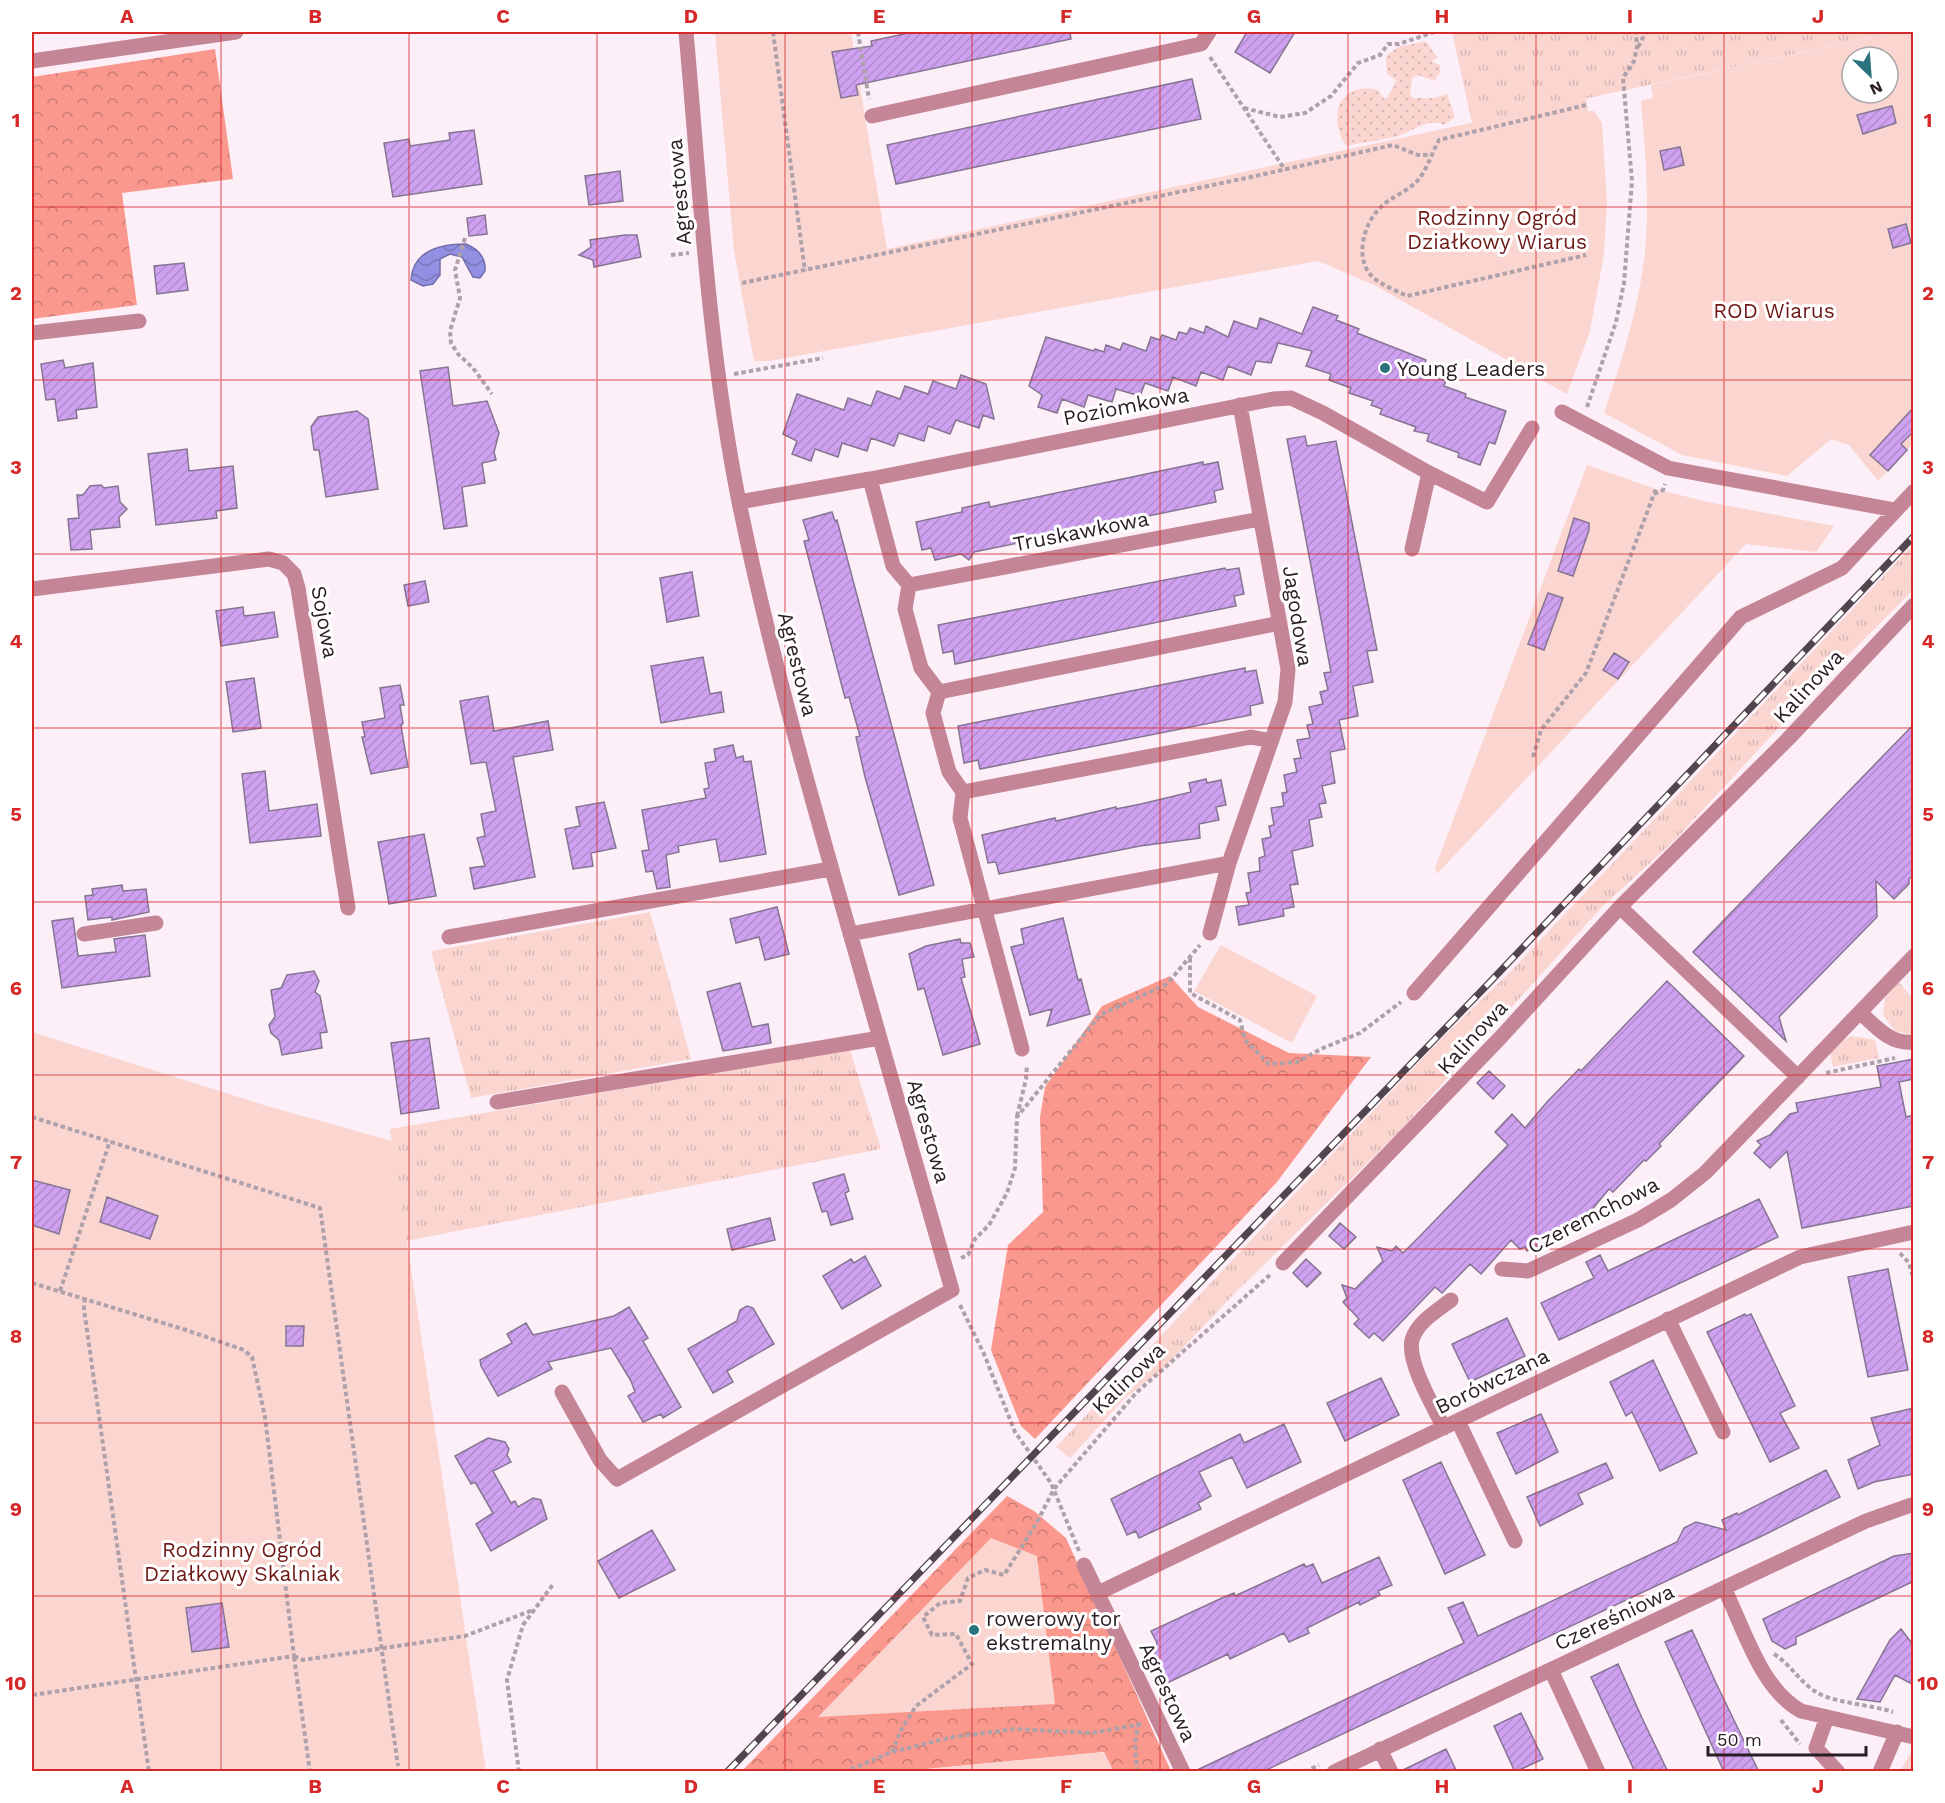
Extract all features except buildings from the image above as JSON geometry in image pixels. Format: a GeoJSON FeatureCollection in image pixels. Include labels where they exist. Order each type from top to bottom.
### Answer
{"type":"FeatureCollection","features":[{"type":"Feature","properties":{"kind":"street"},"geometry":{"type":"LineString","coordinates":[[32,61],[236,32]]}},
{"type":"Feature","properties":{"kind":"street","name":"Agrestowa"},"geometry":{"type":"LineString","coordinates":[[686,32],[709,306],[739,502],[770,640],[830,868],[952,1290]]}},
{"type":"Feature","properties":{"kind":"street"},"geometry":{"type":"LineString","coordinates":[[872,116],[1205,38]]}},
{"type":"Feature","properties":{"kind":"street"},"geometry":{"type":"LineString","coordinates":[[32,333],[139,321]]}},
{"type":"Feature","properties":{"kind":"street","name":"Poziomkowa"},"geometry":{"type":"LineString","coordinates":[[739,502],[870,479],[1240,405],[1291,398],[1487,502],[1532,428]]}},
{"type":"Feature","properties":{"kind":"street","name":"Jagodowa"},"geometry":{"type":"LineString","coordinates":[[1209,933],[1229,863],[1285,702],[1288,669],[1240,405]]}},
{"type":"Feature","properties":{"kind":"street"},"geometry":{"type":"LineString","coordinates":[[1562,412],[1668,468],[1895,510]]}},
{"type":"Feature","properties":{"kind":"street"},"geometry":{"type":"LineString","coordinates":[[1412,549],[1429,473]]}},
{"type":"Feature","properties":{"kind":"street"},"geometry":{"type":"LineString","coordinates":[[870,479],[893,566],[909,585],[905,609],[921,668],[939,692]]}},
{"type":"Feature","properties":{"kind":"street"},"geometry":{"type":"LineString","coordinates":[[1413,993],[1741,617],[1842,568],[1914,491]]}},
{"type":"Feature","properties":{"kind":"street","name":"Truskawkowa"},"geometry":{"type":"LineString","coordinates":[[909,585],[1260,519]]}},
{"type":"Feature","properties":{"kind":"street","name":"Sojowa"},"geometry":{"type":"LineString","coordinates":[[32,589],[269,559],[283,563],[294,574],[307,639],[348,908]]}},
{"type":"Feature","properties":{"kind":"street","name":"Kalinowa"},"geometry":{"type":"LineString","coordinates":[[1283,1263],[1500,1038],[1620,907],[1788,739],[1914,605]]}},
{"type":"Feature","properties":{"kind":"street"},"geometry":{"type":"LineString","coordinates":[[939,692],[1280,623]]}},
{"type":"Feature","properties":{"kind":"street"},"geometry":{"type":"LineString","coordinates":[[939,692],[933,713],[949,772],[963,792],[960,818],[1022,1049]]}},
{"type":"Feature","properties":{"kind":"street"},"geometry":{"type":"LineString","coordinates":[[963,792],[1251,737],[1271,741]]}},
{"type":"Feature","properties":{"kind":"street"},"geometry":{"type":"LineString","coordinates":[[850,934],[1229,863]]}},
{"type":"Feature","properties":{"kind":"street"},"geometry":{"type":"LineString","coordinates":[[449,937],[830,868]]}},
{"type":"Feature","properties":{"kind":"street"},"geometry":{"type":"LineString","coordinates":[[1620,907],[1798,1077]]}},
{"type":"Feature","properties":{"kind":"street"},"geometry":{"type":"LineString","coordinates":[[84,934],[156,923]]}},
{"type":"Feature","properties":{"kind":"street","name":"Czeremchowa"},"geometry":{"type":"LineString","coordinates":[[1502,1269],[1528,1271],[1638,1220],[1671,1200],[1705,1173],[1914,956]]}},
{"type":"Feature","properties":{"kind":"street"},"geometry":{"type":"LineString","coordinates":[[1860,1012],[1882,1033],[1902,1044],[1914,1042]]}},
{"type":"Feature","properties":{"kind":"street"},"geometry":{"type":"LineString","coordinates":[[497,1102],[880,1038]]}},
{"type":"Feature","properties":{"kind":"street","name":"Borówczana"},"geometry":{"type":"LineString","coordinates":[[1098,1593],[1668,1318],[1800,1257],[1913,1235]]}},
{"type":"Feature","properties":{"kind":"street"},"geometry":{"type":"LineString","coordinates":[[562,1392],[600,1460],[617,1479],[952,1290]]}},
{"type":"Feature","properties":{"kind":"street"},"geometry":{"type":"LineString","coordinates":[[1451,1300],[1424,1321],[1412,1341],[1414,1364],[1451,1424],[1515,1541]]}},
{"type":"Feature","properties":{"kind":"street"},"geometry":{"type":"LineString","coordinates":[[1668,1318],[1723,1432]]}},
{"type":"Feature","properties":{"kind":"street","name":"Czereśniowa"},"geometry":{"type":"LineString","coordinates":[[1334,1772],[1866,1521],[1914,1504]]}},
{"type":"Feature","properties":{"kind":"street","name":"Agrestowa"},"geometry":{"type":"LineString","coordinates":[[1084,1565],[1183,1772]]}},
{"type":"Feature","properties":{"kind":"street"},"geometry":{"type":"LineString","coordinates":[[1724,1588],[1777,1691],[1789,1704],[1801,1711],[1914,1737]]}},
{"type":"Feature","properties":{"kind":"street"},"geometry":{"type":"LineString","coordinates":[[1551,1670],[1598,1772]]}},
{"type":"Feature","properties":{"kind":"street"},"geometry":{"type":"LineString","coordinates":[[1827,1717],[1816,1748],[1838,1772]]}},
{"type":"Feature","properties":{"kind":"street"},"geometry":{"type":"LineString","coordinates":[[1880,1772],[1897,1732]]}},
{"type":"Feature","properties":{"kind":"street"},"geometry":{"type":"LineString","coordinates":[[1380,1749],[1391,1772]]}},
{"type":"Feature","properties":{"kind":"path"},"geometry":{"type":"LineString","coordinates":[[773,32],[805,271]]}},
{"type":"Feature","properties":{"kind":"path"},"geometry":{"type":"LineString","coordinates":[[858,32],[872,116]]}},
{"type":"Feature","properties":{"kind":"path"},"geometry":{"type":"LineString","coordinates":[[1244,108],[1280,117],[1305,112],[1331,96],[1358,63],[1380,55],[1388,44],[1399,44],[1434,32]]}},
{"type":"Feature","properties":{"kind":"path"},"geometry":{"type":"LineString","coordinates":[[1581,422],[1603,365],[1624,283],[1632,181],[1623,78],[1634,61],[1637,47],[1636,32]]}},
{"type":"Feature","properties":{"kind":"path"},"geometry":{"type":"LineString","coordinates":[[1637,47],[1646,32]]}},
{"type":"Feature","properties":{"kind":"path"},"geometry":{"type":"LineString","coordinates":[[1205,38],[1244,108],[1285,170]]}},
{"type":"Feature","properties":{"kind":"path"},"geometry":{"type":"LineString","coordinates":[[1586,105],[1439,140],[1421,176],[1414,184],[1380,207],[1366,227],[1362,243],[1368,271],[1375,279],[1407,296],[1586,255]]}},
{"type":"Feature","properties":{"kind":"path"},"geometry":{"type":"LineString","coordinates":[[742,283],[1285,170],[1393,145],[1418,155],[1431,155]]}},
{"type":"Feature","properties":{"kind":"path"},"geometry":{"type":"LineString","coordinates":[[465,238],[455,279],[460,298],[450,331],[451,343],[492,394]]}},
{"type":"Feature","properties":{"kind":"path"},"geometry":{"type":"LineString","coordinates":[[719,377],[823,358]]}},
{"type":"Feature","properties":{"kind":"path"},"geometry":{"type":"LineString","coordinates":[[736,366],[739,385]]}},
{"type":"Feature","properties":{"kind":"path"},"geometry":{"type":"LineString","coordinates":[[1533,757],[1541,730],[1586,673],[1656,489]]}},
{"type":"Feature","properties":{"kind":"path"},"geometry":{"type":"LineString","coordinates":[[1653,495],[1663,490]]}},
{"type":"Feature","properties":{"kind":"path"},"geometry":{"type":"LineString","coordinates":[[1017,1117],[1100,1015],[1167,984],[1209,933]]}},
{"type":"Feature","properties":{"kind":"path"},"geometry":{"type":"LineString","coordinates":[[1190,957],[1190,993],[1240,1020],[1245,1040],[1269,1064],[1297,1062],[1360,1033],[1413,993]]}},
{"type":"Feature","properties":{"kind":"path"},"geometry":{"type":"LineString","coordinates":[[945,1265],[968,1255],[975,1239],[989,1225],[1007,1193],[1015,1168],[1017,1117],[1026,1078],[1027,1060],[1022,1049]]}},
{"type":"Feature","properties":{"kind":"path"},"geometry":{"type":"LineString","coordinates":[[1823,1073],[1905,1056]]}},
{"type":"Feature","properties":{"kind":"path"},"geometry":{"type":"LineString","coordinates":[[32,1117],[320,1208],[398,1766]]}},
{"type":"Feature","properties":{"kind":"path"},"geometry":{"type":"LineString","coordinates":[[60,1291],[110,1141]]}},
{"type":"Feature","properties":{"kind":"path"},"geometry":{"type":"LineString","coordinates":[[1893,1251],[1899,1253],[1909,1263],[1914,1281]]}},
{"type":"Feature","properties":{"kind":"path","name":"Kalinowa"},"geometry":{"type":"LineString","coordinates":[[892,1752],[901,1730],[916,1706],[972,1664],[956,1634],[932,1635],[923,1617],[940,1603],[960,1600],[968,1578],[985,1570],[1004,1575],[1036,1524],[1054,1489],[1136,1393],[1283,1263]]}},
{"type":"Feature","properties":{"kind":"path"},"geometry":{"type":"LineString","coordinates":[[32,1284],[86,1298],[231,1345],[252,1357],[265,1417],[310,1772]]}},
{"type":"Feature","properties":{"kind":"path"},"geometry":{"type":"LineString","coordinates":[[952,1290],[984,1354],[1015,1432],[1054,1489],[1084,1565]]}},
{"type":"Feature","properties":{"kind":"path"},"geometry":{"type":"LineString","coordinates":[[86,1298],[84,1309],[149,1772]]}},
{"type":"Feature","properties":{"kind":"path"},"geometry":{"type":"LineString","coordinates":[[519,1772],[507,1680],[523,1625],[554,1583]]}},
{"type":"Feature","properties":{"kind":"path"},"geometry":{"type":"LineString","coordinates":[[32,1695],[294,1656],[303,1660],[465,1636],[533,1610]]}},
{"type":"Feature","properties":{"kind":"path"},"geometry":{"type":"LineString","coordinates":[[1769,1651],[1782,1659],[1798,1679],[1823,1696],[1895,1712]]}},
{"type":"Feature","properties":{"kind":"path"},"geometry":{"type":"LineString","coordinates":[[844,1772],[892,1752],[953,1737],[1016,1729],[1092,1733],[1160,1720]]}},
{"type":"Feature","properties":{"kind":"path"},"geometry":{"type":"LineString","coordinates":[[1137,1772],[1135,1744],[1138,1724]]}},
{"type":"Feature","properties":{"kind":"path"},"geometry":{"type":"LineString","coordinates":[[1082,1772],[1098,1772]]}},
{"type":"Feature","properties":{"kind":"green space","name":"Rodzinny Ogród Działkowy Wiarus"},"geometry":{"type":"Polygon","coordinates":[[[715,32],[851,32],[887,249],[1586,98],[1588,111],[1594,111],[1602,123],[1607,202],[1604,254],[1590,331],[1567,394],[1374,285],[1318,261],[770,361],[754,361],[734,251],[715,32]]]}},
{"type":"Feature","properties":{"kind":"green space"},"geometry":{"type":"Polygon","coordinates":[[[1452,32],[1897,32],[1472,123],[1452,32]]]}},
{"type":"Feature","properties":{"kind":"green space","name":"ROD Wiarus"},"geometry":{"type":"Polygon","coordinates":[[[1897,32],[1913,32],[1913,444],[1878,481],[1849,445],[1831,439],[1787,476],[1682,455],[1604,413],[1631,327],[1644,261],[1647,187],[1641,101],[1653,98],[1651,85],[1897,32]]]}},
{"type":"Feature","properties":{"kind":"green space"},"geometry":{"type":"Polygon","coordinates":[[[1426,41],[1437,57],[1432,62],[1440,65],[1440,72],[1435,81],[1418,75],[1412,78],[1410,94],[1412,98],[1434,98],[1447,94],[1455,117],[1444,125],[1432,123],[1422,125],[1395,137],[1346,146],[1340,135],[1338,123],[1337,113],[1340,103],[1354,91],[1365,89],[1378,90],[1384,99],[1388,97],[1396,80],[1387,74],[1386,56],[1398,47],[1426,41]]]}},
{"type":"Feature","properties":{"kind":"green space"},"geometry":{"type":"Polygon","coordinates":[[[215,49],[233,179],[122,193],[137,305],[32,319],[32,77],[215,49]]]}},
{"type":"Feature","properties":{"kind":"green space"},"geometry":{"type":"Polygon","coordinates":[[[1587,465],[1656,489],[1708,502],[1834,526],[1816,552],[1746,544],[1437,874],[1435,868],[1587,465]]]}},
{"type":"Feature","properties":{"kind":"green space"},"geometry":{"type":"Polygon","coordinates":[[[1913,545],[1913,590],[1808,696],[1676,839],[1601,908],[1397,1134],[1232,1296],[1165,1367],[1125,1398],[1070,1458],[1056,1447],[1436,1044],[1513,969],[1913,545]]]}},
{"type":"Feature","properties":{"kind":"green space"},"geometry":{"type":"Polygon","coordinates":[[[650,912],[691,1059],[471,1098],[431,951],[650,912]]]}},
{"type":"Feature","properties":{"kind":"green space"},"geometry":{"type":"Polygon","coordinates":[[[1221,945],[1317,996],[1292,1043],[1194,991],[1221,945]]]}},
{"type":"Feature","properties":{"kind":"green space"},"geometry":{"type":"Polygon","coordinates":[[[1170,976],[1198,1007],[1289,1053],[1371,1057],[1277,1182],[1035,1439],[1021,1426],[991,1350],[1008,1245],[1043,1212],[1040,1117],[1045,1087],[1102,1006],[1170,976]]]}},
{"type":"Feature","properties":{"kind":"green space"},"geometry":{"type":"Polygon","coordinates":[[[1899,982],[1913,999],[1913,1035],[1895,1031],[1883,1015],[1885,998],[1899,982]]]}},
{"type":"Feature","properties":{"kind":"green space","name":"Rodzinny Ogród Działkowy Skalniak"},"geometry":{"type":"Polygon","coordinates":[[[32,1032],[267,1106],[392,1141],[486,1771],[32,1771],[32,1032]]]}},
{"type":"Feature","properties":{"kind":"green space"},"geometry":{"type":"Polygon","coordinates":[[[1851,1036],[1875,1040],[1879,1058],[1833,1067],[1830,1053],[1839,1042],[1851,1036]]]}},
{"type":"Feature","properties":{"kind":"green space"},"geometry":{"type":"Polygon","coordinates":[[[850,1050],[881,1149],[406,1241],[390,1129],[850,1050]]]}},
{"type":"Feature","properties":{"kind":"green space"},"geometry":{"type":"Polygon","coordinates":[[[1007,1496],[1034,1511],[1066,1538],[1171,1771],[1113,1771],[1104,1752],[906,1771],[741,1772],[1007,1496]]]}},
{"type":"Feature","properties":{"kind":"green space","name":"rowerowy tor ekstremalny"},"geometry":{"type":"Polygon","coordinates":[[[991,1538],[1037,1556],[1055,1704],[818,1717],[991,1538]]]}},
{"type":"Feature","properties":{"kind":"green space"},"geometry":{"type":"Polygon","coordinates":[[[1913,1749],[1913,1771],[1900,1771],[1913,1749]]]}},
{"type":"Feature","properties":{"kind":"green space"},"geometry":{"type":"Polygon","coordinates":[[[1104,1752],[1113,1771],[906,1771],[1104,1752]]]}},
{"type":"Feature","properties":{"kind":"water"},"geometry":{"type":"Polygon","coordinates":[[[466,244],[478,251],[483,258],[485,271],[480,278],[473,277],[462,257],[450,254],[440,259],[440,275],[433,284],[423,286],[411,280],[413,270],[423,255],[438,247],[466,244]]]}},
{"type":"Feature","properties":{"kind":"railway"},"geometry":{"type":"LineString","coordinates":[[727,1772],[1489,983],[1914,536]]}},
{"type":"Feature","properties":{"kind":"place","name":"Young Leaders"},"geometry":{"type":"Point","coordinates":[1385,368]}},
{"type":"Feature","properties":{"kind":"place","name":"rowerowy tor ekstremalny"},"geometry":{"type":"Point","coordinates":[974,1630]}}]}
